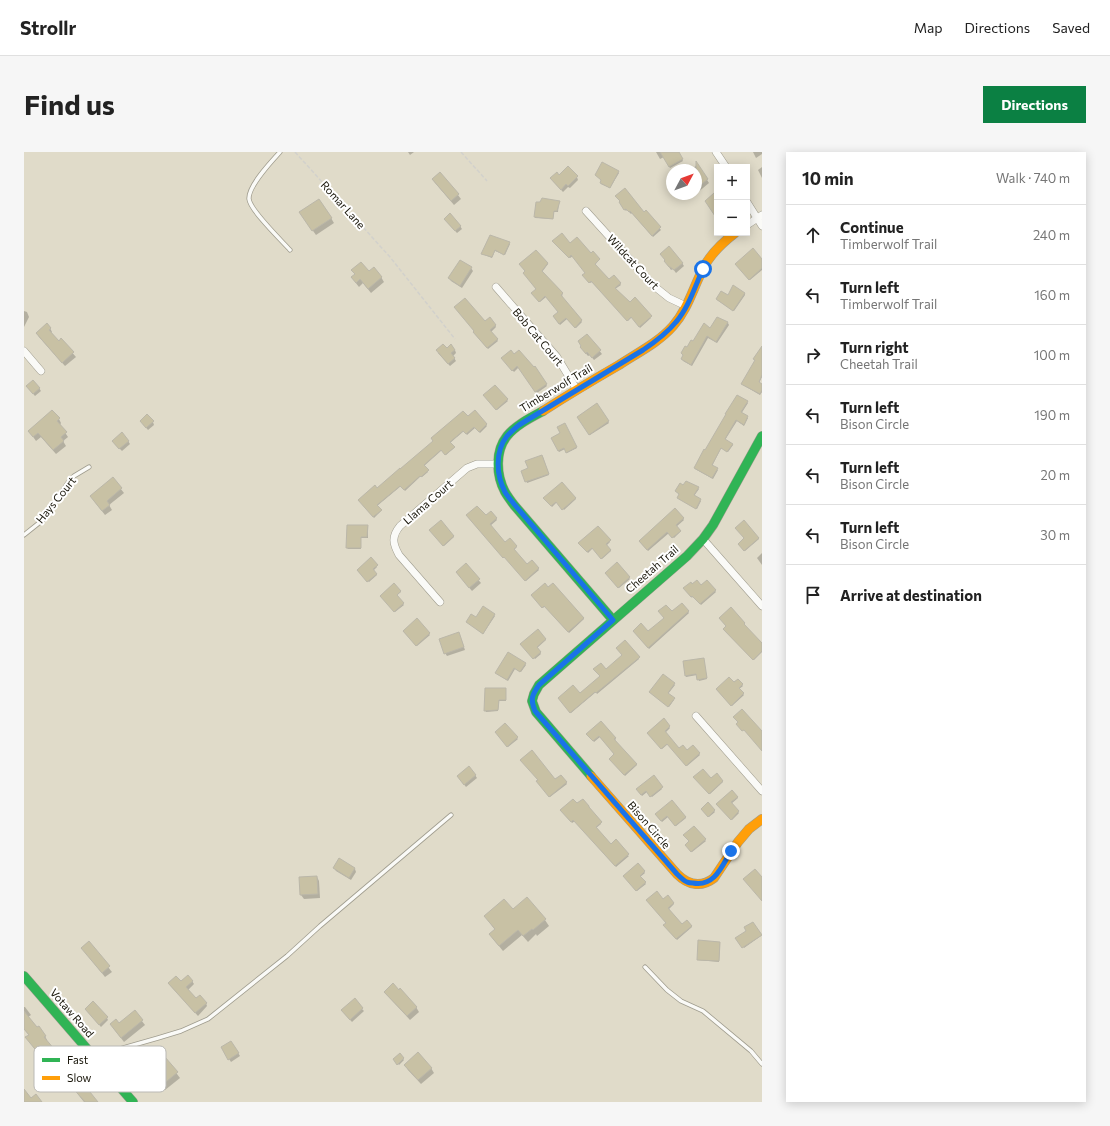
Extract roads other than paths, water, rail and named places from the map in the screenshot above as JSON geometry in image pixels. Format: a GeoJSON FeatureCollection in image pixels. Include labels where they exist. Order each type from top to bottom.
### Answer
{"type":"FeatureCollection","features":[{"type":"Feature","properties":{"kind":"street"},"geometry":{"type":"LineString","coordinates":[[716,152],[724,164]]}},
{"type":"Feature","properties":{"kind":"street"},"geometry":{"type":"LineString","coordinates":[[750,205],[760,217],[762,226]]}},
{"type":"Feature","properties":{"kind":"street","name":"Wildcat Court"},"geometry":{"type":"LineString","coordinates":[[586,211],[654,286],[669,298],[686,306]]}},
{"type":"Feature","properties":{"kind":"street"},"geometry":{"type":"LineString","coordinates":[[750,223],[760,217]]}},
{"type":"Feature","properties":{"kind":"street","name":"Timberwolf Trail"},"geometry":{"type":"LineString","coordinates":[[613,620],[505,492],[499,478],[498,464],[500,449],[507,436],[519,425],[643,350],[660,338],[677,322],[706,263],[714,252],[732,236]]}},
{"type":"Feature","properties":{"kind":"street","name":"Bob Cat Court"},"geometry":{"type":"LineString","coordinates":[[496,287],[557,357],[577,390]]}},
{"type":"Feature","properties":{"kind":"street"},"geometry":{"type":"LineString","coordinates":[[24,351],[42,371]]}},
{"type":"Feature","properties":{"kind":"street","name":"Cheetah Trail"},"geometry":{"type":"LineString","coordinates":[[532,699],[539,685],[687,556],[703,539],[713,525],[762,436]]}},
{"type":"Feature","properties":{"kind":"street","name":"Llama Court"},"geometry":{"type":"LineString","coordinates":[[440,602],[399,555],[395,547],[395,532],[467,468],[477,464],[498,464]]}},
{"type":"Feature","properties":{"kind":"street"},"geometry":{"type":"LineString","coordinates":[[703,539],[762,606]]}},
{"type":"Feature","properties":{"kind":"street","name":"Bison Circle"},"geometry":{"type":"LineString","coordinates":[[532,699],[532,704],[539,717],[677,874],[687,882],[698,884],[708,883],[719,872],[731,851],[745,834],[762,819]]}},
{"type":"Feature","properties":{"kind":"street"},"geometry":{"type":"LineString","coordinates":[[696,716],[762,791]]}},
{"type":"Feature","properties":{"kind":"street","name":"Votaw Road"},"geometry":{"type":"LineString","coordinates":[[24,976],[84,1046]]}},
{"type":"Feature","properties":{"kind":"street","name":"Votaw Road"},"geometry":{"type":"LineString","coordinates":[[124,1092],[133,1102]]}},
{"type":"Feature","properties":{"kind":"lane"},"geometry":{"type":"LineString","coordinates":[[280,152],[253,185],[249,199],[254,210],[290,250]]}},
{"type":"Feature","properties":{"kind":"lane","name":"Hays Court"},"geometry":{"type":"LineString","coordinates":[[24,535],[44,519],[74,476],[89,467]]}},
{"type":"Feature","properties":{"kind":"lane"},"geometry":{"type":"LineString","coordinates":[[130,1046],[180,1031],[208,1019],[287,956],[451,815]]}},
{"type":"Feature","properties":{"kind":"lane"},"geometry":{"type":"LineString","coordinates":[[646,967],[667,990],[681,1000],[703,1011],[751,1051],[762,1064]]}}]}
